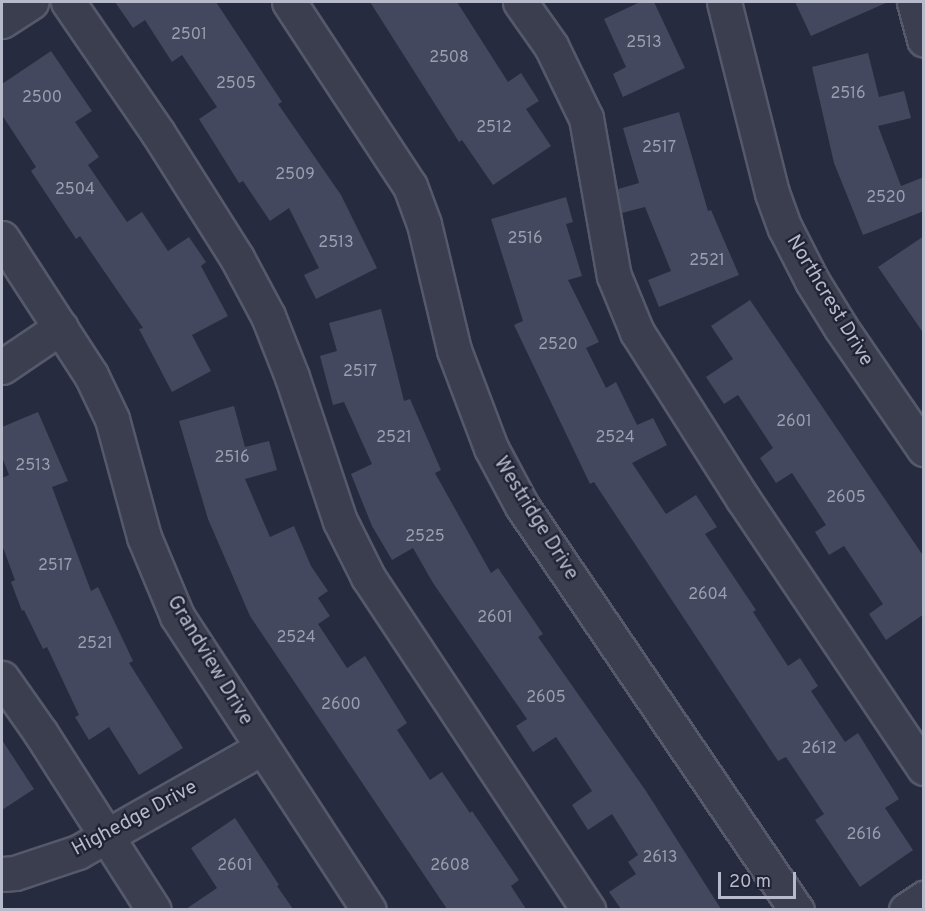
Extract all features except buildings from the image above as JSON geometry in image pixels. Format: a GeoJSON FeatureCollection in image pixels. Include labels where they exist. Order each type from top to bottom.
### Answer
{"type":"FeatureCollection","features":[{"type":"Feature","properties":{"kind":"street"},"geometry":{"type":"LineString","coordinates":[[2,21],[31,2]]}},
{"type":"Feature","properties":{"kind":"street"},"geometry":{"type":"LineString","coordinates":[[68,2],[158,133],[237,258],[268,316],[292,377],[336,510],[368,578],[588,909]]}},
{"type":"Feature","properties":{"kind":"street","name":"Westridge Drive"},"geometry":{"type":"LineString","coordinates":[[289,2],[410,186],[424,224],[454,350],[491,448],[522,506],[797,909]]}},
{"type":"Feature","properties":{"kind":"street"},"geometry":{"type":"LineString","coordinates":[[520,2],[551,46],[586,118],[614,276],[637,332],[742,499],[924,768]]}},
{"type":"Feature","properties":{"kind":"street","name":"Northcrest Drive"},"geometry":{"type":"LineString","coordinates":[[724,2],[772,193],[785,228],[812,281],[841,328],[924,449]]}},
{"type":"Feature","properties":{"kind":"street"},"geometry":{"type":"LineString","coordinates":[[914,2],[924,40]]}},
{"type":"Feature","properties":{"kind":"street","name":"Grandview Drive"},"geometry":{"type":"LineString","coordinates":[[2,238],[91,375],[112,419],[144,537],[177,616],[369,909]]}},
{"type":"Feature","properties":{"kind":"street"},"geometry":{"type":"LineString","coordinates":[[2,366],[61,327]]}},
{"type":"Feature","properties":{"kind":"street"},"geometry":{"type":"LineString","coordinates":[[2,678],[40,732],[105,837],[154,909]]}},
{"type":"Feature","properties":{"kind":"street","name":"Highedge Drive"},"geometry":{"type":"LineString","coordinates":[[2,874],[15,873],[78,852],[262,748]]}},
{"type":"Feature","properties":{"kind":"street"},"geometry":{"type":"LineString","coordinates":[[906,909],[924,898]]}}]}
